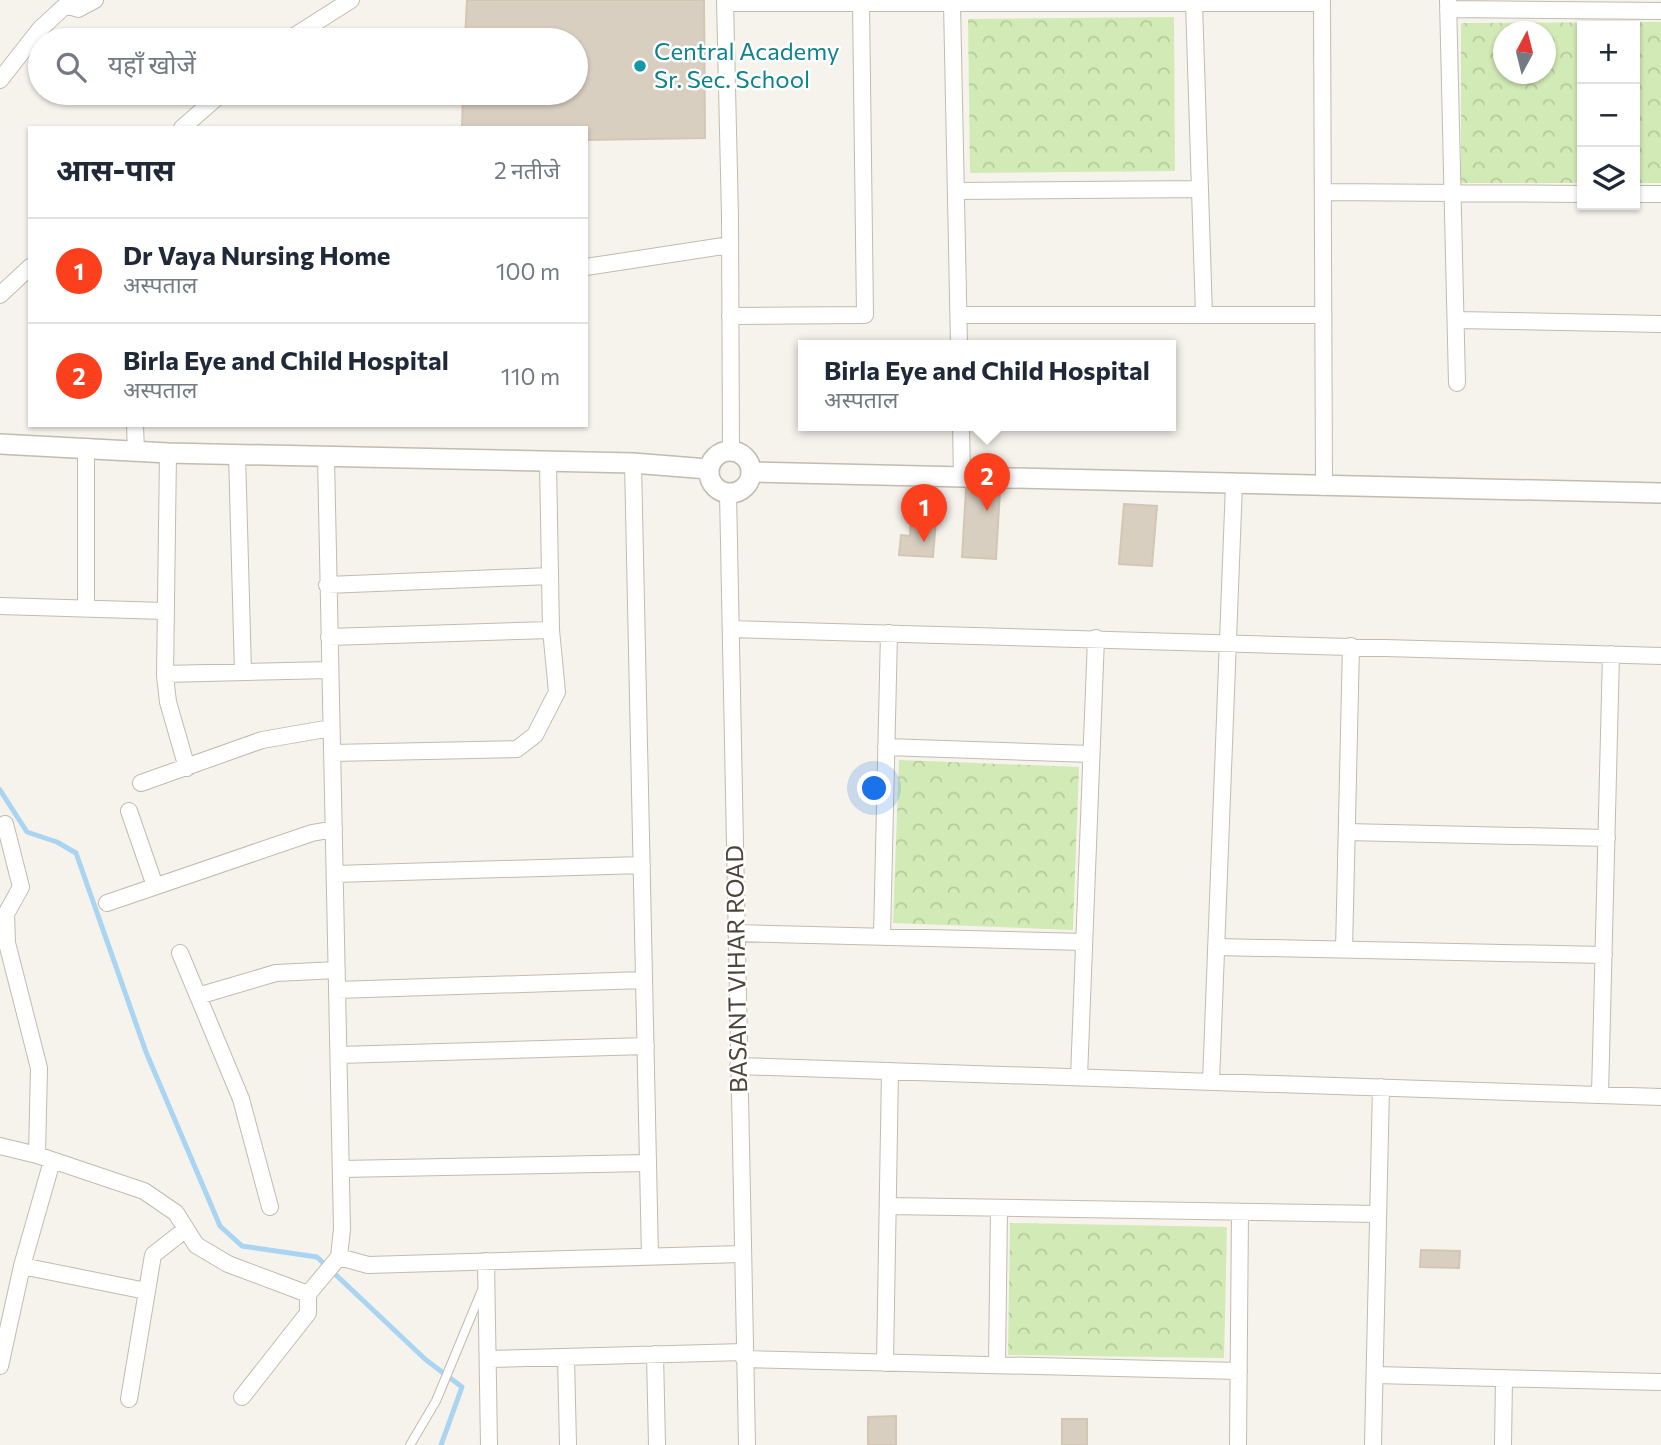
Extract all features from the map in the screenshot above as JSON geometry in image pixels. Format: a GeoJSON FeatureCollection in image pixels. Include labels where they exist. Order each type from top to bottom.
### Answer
{"type":"FeatureCollection","features":[{"type":"Feature","properties":{"kind":"street"},"geometry":{"type":"LineString","coordinates":[[41,28],[66,5],[78,9],[95,0]]}},
{"type":"Feature","properties":{"kind":"street"},"geometry":{"type":"LineString","coordinates":[[317,0],[324,16]]}},
{"type":"Feature","properties":{"kind":"street"},"geometry":{"type":"LineString","coordinates":[[306,28],[351,0]]}},
{"type":"Feature","properties":{"kind":"street"},"geometry":{"type":"LineString","coordinates":[[731,450],[725,1],[1322,2],[1324,487]]}},
{"type":"Feature","properties":{"kind":"street"},"geometry":{"type":"LineString","coordinates":[[730,316],[865,315],[861,3]]}},
{"type":"Feature","properties":{"kind":"street"},"geometry":{"type":"LineString","coordinates":[[952,3],[960,340]]}},
{"type":"Feature","properties":{"kind":"street"},"geometry":{"type":"LineString","coordinates":[[1194,3],[1204,315]]}},
{"type":"Feature","properties":{"kind":"street"},"geometry":{"type":"LineString","coordinates":[[1457,383],[1448,4],[1661,11]]}},
{"type":"Feature","properties":{"kind":"street"},"geometry":{"type":"LineString","coordinates":[[0,80],[28,44]]}},
{"type":"Feature","properties":{"kind":"street"},"geometry":{"type":"LineString","coordinates":[[184,126],[208,105]]}},
{"type":"Feature","properties":{"kind":"street"},"geometry":{"type":"LineString","coordinates":[[956,191],[1200,189]]}},
{"type":"Feature","properties":{"kind":"street"},"geometry":{"type":"LineString","coordinates":[[1323,192],[1577,194]]}},
{"type":"Feature","properties":{"kind":"street"},"geometry":{"type":"LineString","coordinates":[[1640,194],[1661,194]]}},
{"type":"Feature","properties":{"kind":"street"},"geometry":{"type":"LineString","coordinates":[[588,267],[730,245]]}},
{"type":"Feature","properties":{"kind":"street"},"geometry":{"type":"LineString","coordinates":[[0,295],[28,269]]}},
{"type":"Feature","properties":{"kind":"street"},"geometry":{"type":"LineString","coordinates":[[959,315],[1324,314]]}},
{"type":"Feature","properties":{"kind":"street"},"geometry":{"type":"LineString","coordinates":[[1456,320],[1661,324]]}},
{"type":"Feature","properties":{"kind":"street"},"geometry":{"type":"LineString","coordinates":[[135,427],[136,452]]}},
{"type":"Feature","properties":{"kind":"street"},"geometry":{"type":"LineString","coordinates":[[961,431],[962,478]]}},
{"type":"Feature","properties":{"kind":"street"},"geometry":{"type":"LineString","coordinates":[[0,444],[168,453],[633,463],[708,469]]}},
{"type":"Feature","properties":{"kind":"street"},"geometry":{"type":"LineString","coordinates":[[86,447],[86,609]]}},
{"type":"Feature","properties":{"kind":"street"},"geometry":{"type":"LineString","coordinates":[[731,450],[745,456],[751,472],[743,489],[727,493],[713,486],[708,469],[715,456],[731,450]]}},
{"type":"Feature","properties":{"kind":"street"},"geometry":{"type":"LineString","coordinates":[[168,453],[165,674],[168,702],[187,768]]}},
{"type":"Feature","properties":{"kind":"street"},"geometry":{"type":"LineString","coordinates":[[237,454],[243,673]]}},
{"type":"Feature","properties":{"kind":"street"},"geometry":{"type":"LineString","coordinates":[[242,1397],[308,1313],[308,1294],[339,1257],[341,1169],[326,457]]}},
{"type":"Feature","properties":{"kind":"street"},"geometry":{"type":"LineString","coordinates":[[332,753],[517,749],[535,735],[556,692],[551,630],[548,462]]}},
{"type":"Feature","properties":{"kind":"street"},"geometry":{"type":"LineString","coordinates":[[633,463],[650,1257]]}},
{"type":"Feature","properties":{"kind":"street"},"geometry":{"type":"LineString","coordinates":[[751,472],[1324,487],[1661,492]]}},
{"type":"Feature","properties":{"kind":"street"},"geometry":{"type":"LineString","coordinates":[[1211,1082],[1234,484]]}},
{"type":"Feature","properties":{"kind":"street","name":"BASANT VIHAR ROAD"},"geometry":{"type":"LineString","coordinates":[[727,493],[732,629],[741,1254],[747,1445]]}},
{"type":"Feature","properties":{"kind":"street"},"geometry":{"type":"LineString","coordinates":[[327,585],[550,576]]}},
{"type":"Feature","properties":{"kind":"street"},"geometry":{"type":"LineString","coordinates":[[0,606],[164,611]]}},
{"type":"Feature","properties":{"kind":"street"},"geometry":{"type":"LineString","coordinates":[[732,629],[1661,656]]}},
{"type":"Feature","properties":{"kind":"street"},"geometry":{"type":"LineString","coordinates":[[329,638],[551,630]]}},
{"type":"Feature","properties":{"kind":"street"},"geometry":{"type":"LineString","coordinates":[[882,937],[889,633]]}},
{"type":"Feature","properties":{"kind":"street"},"geometry":{"type":"LineString","coordinates":[[1079,1077],[1096,638]]}},
{"type":"Feature","properties":{"kind":"street"},"geometry":{"type":"LineString","coordinates":[[1344,950],[1351,646]]}},
{"type":"Feature","properties":{"kind":"street"},"geometry":{"type":"LineString","coordinates":[[1600,1095],[1611,654]]}},
{"type":"Feature","properties":{"kind":"street"},"geometry":{"type":"LineString","coordinates":[[165,674],[330,670]]}},
{"type":"Feature","properties":{"kind":"street"},"geometry":{"type":"LineString","coordinates":[[141,783],[262,740],[331,728]]}},
{"type":"Feature","properties":{"kind":"street"},"geometry":{"type":"LineString","coordinates":[[886,747],[1091,754]]}},
{"type":"Feature","properties":{"kind":"street"},"geometry":{"type":"LineString","coordinates":[[130,810],[155,886]]}},
{"type":"Feature","properties":{"kind":"street"},"geometry":{"type":"LineString","coordinates":[[0,1366],[45,1158],[39,1068],[7,943],[6,914],[21,887],[5,824]]}},
{"type":"Feature","properties":{"kind":"street"},"geometry":{"type":"LineString","coordinates":[[107,903],[312,833],[334,829]]}},
{"type":"Feature","properties":{"kind":"street"},"geometry":{"type":"LineString","coordinates":[[1347,832],[1607,838]]}},
{"type":"Feature","properties":{"kind":"street"},"geometry":{"type":"LineString","coordinates":[[335,874],[642,865]]}},
{"type":"Feature","properties":{"kind":"street"},"geometry":{"type":"LineString","coordinates":[[736,933],[1084,942]]}},
{"type":"Feature","properties":{"kind":"street"},"geometry":{"type":"LineString","coordinates":[[1216,947],[1604,955]]}},
{"type":"Feature","properties":{"kind":"street"},"geometry":{"type":"LineString","coordinates":[[180,953],[241,1099],[270,1207]]}},
{"type":"Feature","properties":{"kind":"street"},"geometry":{"type":"LineString","coordinates":[[198,996],[276,973],[337,970]]}},
{"type":"Feature","properties":{"kind":"street"},"geometry":{"type":"LineString","coordinates":[[337,990],[644,980]]}},
{"type":"Feature","properties":{"kind":"street"},"geometry":{"type":"LineString","coordinates":[[339,1055],[646,1046]]}},
{"type":"Feature","properties":{"kind":"street"},"geometry":{"type":"LineString","coordinates":[[738,1066],[1661,1097]]}},
{"type":"Feature","properties":{"kind":"street"},"geometry":{"type":"LineString","coordinates":[[885,1363],[890,1071]]}},
{"type":"Feature","properties":{"kind":"street"},"geometry":{"type":"LineString","coordinates":[[1373,1445],[1381,1087]]}},
{"type":"Feature","properties":{"kind":"street"},"geometry":{"type":"LineString","coordinates":[[0,1146],[144,1191],[176,1213],[196,1245],[228,1264],[308,1294]]}},
{"type":"Feature","properties":{"kind":"street"},"geometry":{"type":"LineString","coordinates":[[341,1169],[648,1163]]}},
{"type":"Feature","properties":{"kind":"street"},"geometry":{"type":"LineString","coordinates":[[888,1206],[1378,1214]]}},
{"type":"Feature","properties":{"kind":"street"},"geometry":{"type":"LineString","coordinates":[[998,1365],[999,1208]]}},
{"type":"Feature","properties":{"kind":"street"},"geometry":{"type":"LineString","coordinates":[[1238,1445],[1240,1212]]}},
{"type":"Feature","properties":{"kind":"street"},"geometry":{"type":"LineString","coordinates":[[129,1399],[153,1255],[186,1229]]}},
{"type":"Feature","properties":{"kind":"street"},"geometry":{"type":"LineString","coordinates":[[339,1257],[369,1265],[741,1254]]}},
{"type":"Feature","properties":{"kind":"street"},"geometry":{"type":"LineString","coordinates":[[485,1261],[489,1445]]}},
{"type":"Feature","properties":{"kind":"street"},"geometry":{"type":"LineString","coordinates":[[22,1266],[146,1292]]}},
{"type":"Feature","properties":{"kind":"street"},"geometry":{"type":"LineString","coordinates":[[488,1359],[655,1354],[744,1355],[885,1363],[1238,1371]]}},
{"type":"Feature","properties":{"kind":"street"},"geometry":{"type":"LineString","coordinates":[[655,1354],[657,1445]]}},
{"type":"Feature","properties":{"kind":"street"},"geometry":{"type":"LineString","coordinates":[[566,1357],[568,1445]]}},
{"type":"Feature","properties":{"kind":"street"},"geometry":{"type":"LineString","coordinates":[[1375,1375],[1661,1382]]}},
{"type":"Feature","properties":{"kind":"street"},"geometry":{"type":"LineString","coordinates":[[1503,1445],[1504,1378]]}},
{"type":"Feature","properties":{"kind":"lane"},"geometry":{"type":"LineString","coordinates":[[410,1445],[436,1401],[486,1281]]}},
{"type":"Feature","properties":{"kind":"green space"},"geometry":{"type":"Polygon","coordinates":[[[1174,17],[1175,171],[970,173],[968,19],[1174,17]]]}},
{"type":"Feature","properties":{"kind":"green space"},"geometry":{"type":"Polygon","coordinates":[[[1577,22],[1577,183],[1461,183],[1461,23],[1493,23],[1493,84],[1556,84],[1556,23],[1577,22]]]}},
{"type":"Feature","properties":{"kind":"green space"},"geometry":{"type":"Polygon","coordinates":[[[1640,22],[1661,22],[1661,183],[1640,183],[1640,22]]]}},
{"type":"Feature","properties":{"kind":"green space"},"geometry":{"type":"Polygon","coordinates":[[[899,760],[1079,767],[1073,930],[893,923],[899,760]]]}},
{"type":"Feature","properties":{"kind":"green space"},"geometry":{"type":"Polygon","coordinates":[[[1010,1223],[1227,1227],[1224,1358],[1008,1355],[1010,1223]]]}},
{"type":"Feature","properties":{"kind":"building","name":"Central Academy Sr. Sec. School"},"geometry":{"type":"Polygon","coordinates":[[[467,0],[704,0],[705,138],[588,140],[588,126],[462,126],[463,105],[588,105],[588,28],[466,28],[467,0]]]}},
{"type":"Feature","properties":{"kind":"building"},"geometry":{"type":"Polygon","coordinates":[[[966,489],[1000,490],[996,559],[962,557],[966,489]]]}},
{"type":"Feature","properties":{"kind":"building"},"geometry":{"type":"Polygon","coordinates":[[[1124,504],[1157,506],[1152,566],[1119,564],[1124,504]]]}},
{"type":"Feature","properties":{"kind":"building"},"geometry":{"type":"Polygon","coordinates":[[[911,518],[936,519],[933,557],[899,555],[901,535],[910,536],[911,518]]]}},
{"type":"Feature","properties":{"kind":"building"},"geometry":{"type":"Polygon","coordinates":[[[1421,1250],[1460,1251],[1459,1268],[1420,1267],[1421,1250]]]}},
{"type":"Feature","properties":{"kind":"building"},"geometry":{"type":"Polygon","coordinates":[[[896,1416],[896,1445],[868,1445],[868,1417],[896,1416]]]}},
{"type":"Feature","properties":{"kind":"building"},"geometry":{"type":"Polygon","coordinates":[[[1062,1419],[1087,1419],[1087,1445],[1062,1445],[1062,1419]]]}},
{"type":"Feature","properties":{"kind":"waterway"},"geometry":{"type":"LineString","coordinates":[[0,790],[27,832],[57,842],[76,853],[146,1052],[220,1226],[242,1246],[317,1257],[426,1360],[462,1387],[441,1445]]}},
{"type":"Feature","properties":{"kind":"place","name":"Central Academy Sr. Sec. School"},"geometry":{"type":"Point","coordinates":[640,66]}},
{"type":"Feature","properties":{"kind":"place","name":"Birla Eye and Child Hospital"},"geometry":{"type":"Point","coordinates":[987,511]}},
{"type":"Feature","properties":{"kind":"place","name":"Dr Vaya Nursing Home"},"geometry":{"type":"Point","coordinates":[924,542]}}]}
